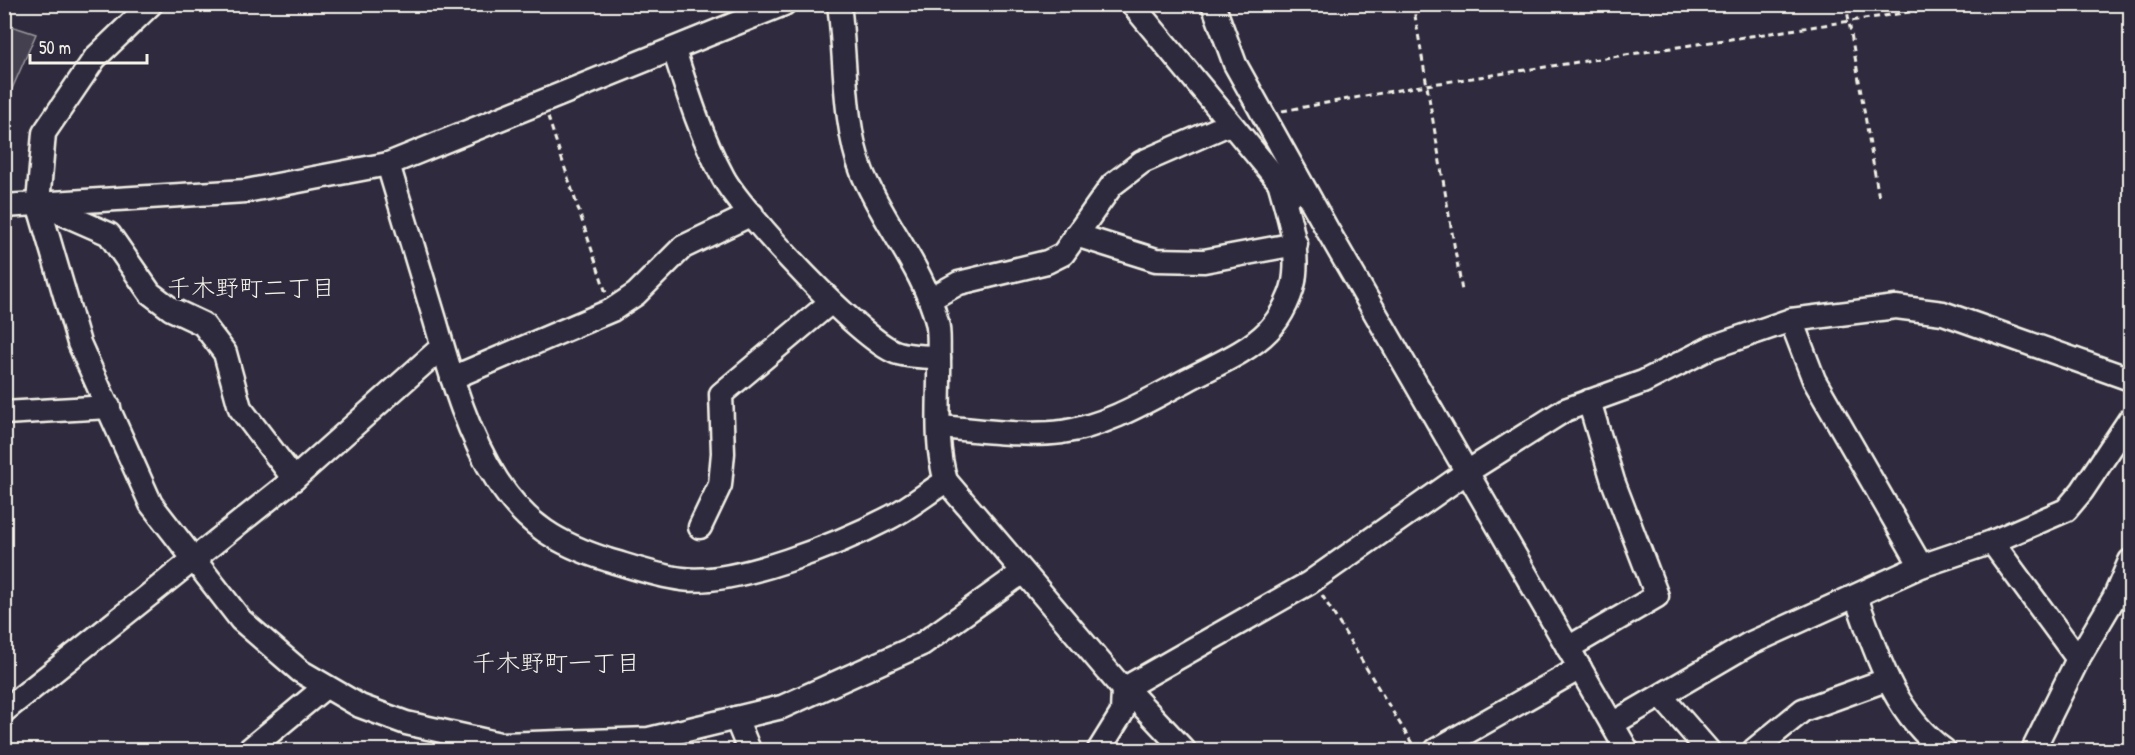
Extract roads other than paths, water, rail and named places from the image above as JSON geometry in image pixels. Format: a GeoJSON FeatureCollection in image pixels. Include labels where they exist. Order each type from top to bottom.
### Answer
{"type":"FeatureCollection","features":[{"type":"Feature","properties":{"kind":"street"},"geometry":{"type":"LineString","coordinates":[[151,4],[94,58],[44,134],[38,203],[79,343],[152,504],[192,560],[241,620],[300,671],[360,706],[406,723],[499,747],[649,739],[782,707],[922,644],[1023,572]]}},
{"type":"Feature","properties":{"kind":"street"},"geometry":{"type":"LineString","coordinates":[[4,206],[246,191],[388,164],[784,4]]}},
{"type":"Feature","properties":{"kind":"street"},"geometry":{"type":"LineString","coordinates":[[839,4],[852,131],[861,170],[889,226],[930,298],[938,326],[940,427],[938,447],[946,481],[1122,689],[1135,698],[1184,750]]}},
{"type":"Feature","properties":{"kind":"street"},"geometry":{"type":"LineString","coordinates":[[1132,4],[1280,185],[1328,231]]}},
{"type":"Feature","properties":{"kind":"street"},"geometry":{"type":"LineString","coordinates":[[1213,4],[1236,64],[1263,114],[1627,750]]}},
{"type":"Feature","properties":{"kind":"street"},"geometry":{"type":"LineString","coordinates":[[674,50],[700,131],[724,180],[752,214],[831,302],[858,328],[897,353],[939,358]]}},
{"type":"Feature","properties":{"kind":"street"},"geometry":{"type":"LineString","coordinates":[[930,298],[959,283],[1047,262],[1063,254],[1112,185],[1142,162],[1228,124]]}},
{"type":"Feature","properties":{"kind":"street"},"geometry":{"type":"LineString","coordinates":[[388,164],[452,378],[480,447],[498,480],[530,520],[548,536],[576,550],[642,571],[684,579],[714,579],[760,570],[817,549],[889,518],[946,481]]}},
{"type":"Feature","properties":{"kind":"street"},"geometry":{"type":"LineString","coordinates":[[940,427],[1062,432],[1111,419],[1152,401],[1219,364],[1269,330],[1288,300],[1295,276],[1296,244],[1280,185]]}},
{"type":"Feature","properties":{"kind":"street"},"geometry":{"type":"LineString","coordinates":[[38,203],[109,234],[150,293],[171,309],[203,324],[225,353],[240,408],[294,479]]}},
{"type":"Feature","properties":{"kind":"street"},"geometry":{"type":"LineString","coordinates":[[452,378],[612,310],[636,294],[683,247],[752,214]]}},
{"type":"Feature","properties":{"kind":"street"},"geometry":{"type":"LineString","coordinates":[[1076,235],[1156,261],[1204,261],[1296,244]]}},
{"type":"Feature","properties":{"kind":"street"},"geometry":{"type":"LineString","coordinates":[[700,527],[720,485],[723,453],[721,394],[831,302]]}},
{"type":"Feature","properties":{"kind":"street"},"geometry":{"type":"LineString","coordinates":[[1122,689],[1313,580],[1467,472],[1565,410],[1643,382],[1712,348],[1791,320],[1896,307],[1942,313],[2130,379]]}},
{"type":"Feature","properties":{"kind":"street"},"geometry":{"type":"LineString","coordinates":[[1791,320],[1814,380],[1921,566]]}},
{"type":"Feature","properties":{"kind":"street"},"geometry":{"type":"LineString","coordinates":[[4,711],[294,479],[442,347]]}},
{"type":"Feature","properties":{"kind":"street"},"geometry":{"type":"LineString","coordinates":[[1568,648],[1657,596],[1613,481],[1589,401]]}},
{"type":"Feature","properties":{"kind":"street"},"geometry":{"type":"LineString","coordinates":[[4,413],[109,407]]}},
{"type":"Feature","properties":{"kind":"street"},"geometry":{"type":"LineString","coordinates":[[1612,724],[1749,644],[1921,566],[1992,542],[2066,510],[2082,491],[2130,418]]}},
{"type":"Feature","properties":{"kind":"street"},"geometry":{"type":"LineString","coordinates":[[1992,542],[2078,659]]}},
{"type":"Feature","properties":{"kind":"street"},"geometry":{"type":"LineString","coordinates":[[2033,750],[2078,659],[2122,595],[2130,561]]}},
{"type":"Feature","properties":{"kind":"street"},"geometry":{"type":"LineString","coordinates":[[1856,597],[1886,680],[1923,735],[1944,750]]}},
{"type":"Feature","properties":{"kind":"street"},"geometry":{"type":"LineString","coordinates":[[1436,750],[1580,668]]}},
{"type":"Feature","properties":{"kind":"street"},"geometry":{"type":"LineString","coordinates":[[1754,750],[1803,710],[1886,680]]}},
{"type":"Feature","properties":{"kind":"street"},"geometry":{"type":"LineString","coordinates":[[249,750],[325,687]]}},
{"type":"Feature","properties":{"kind":"street"},"geometry":{"type":"LineString","coordinates":[[1099,750],[1122,713],[1122,689]]}},
{"type":"Feature","properties":{"kind":"street"},"geometry":{"type":"LineString","coordinates":[[1661,696],[1708,750]]}},
{"type":"Feature","properties":{"kind":"street"},"geometry":{"type":"LineString","coordinates":[[736,718],[749,750]]}},
{"type":"Feature","properties":{"kind":"district","name":"千木野町二丁目"},"geometry":{"type":"Point","coordinates":[251,287]}},
{"type":"Feature","properties":{"kind":"district","name":"千木野町一丁目"},"geometry":{"type":"Point","coordinates":[556,662]}}]}
